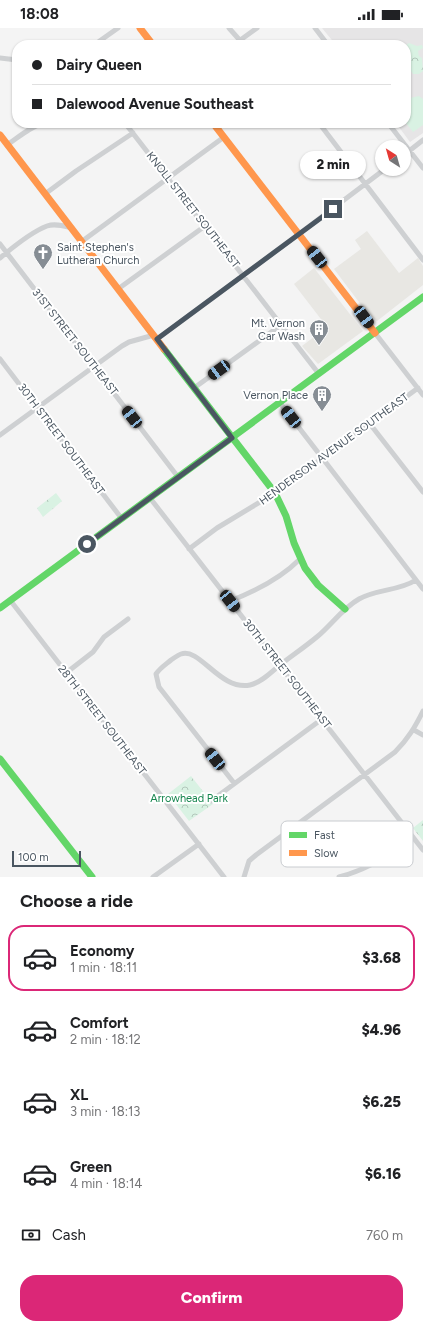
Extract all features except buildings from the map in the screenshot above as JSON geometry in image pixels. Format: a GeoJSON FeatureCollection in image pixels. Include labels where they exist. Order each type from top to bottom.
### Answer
{"type":"FeatureCollection","features":[{"type":"Feature","properties":{"kind":"street"},"geometry":{"type":"LineString","coordinates":[[101,40],[118,28]]}},
{"type":"Feature","properties":{"kind":"street"},"geometry":{"type":"LineString","coordinates":[[140,28],[149,40]]}},
{"type":"Feature","properties":{"kind":"street"},"geometry":{"type":"LineString","coordinates":[[229,28],[238,40]]}},
{"type":"Feature","properties":{"kind":"street"},"geometry":{"type":"LineString","coordinates":[[240,40],[257,28]]}},
{"type":"Feature","properties":{"kind":"street"},"geometry":{"type":"LineString","coordinates":[[315,28],[324,40]]}},
{"type":"Feature","properties":{"kind":"street"},"geometry":{"type":"LineString","coordinates":[[0,58],[12,59]]}},
{"type":"Feature","properties":{"kind":"street"},"geometry":{"type":"LineString","coordinates":[[7,145],[32,128]]}},
{"type":"Feature","properties":{"kind":"street","name":"KNOLL STREET SOUTHEAST"},"geometry":{"type":"LineString","coordinates":[[129,128],[318,374]]}},
{"type":"Feature","properties":{"kind":"street"},"geometry":{"type":"LineString","coordinates":[[217,128],[423,394]]}},
{"type":"Feature","properties":{"kind":"street"},"geometry":{"type":"LineString","coordinates":[[323,128],[423,260]]}},
{"type":"Feature","properties":{"kind":"street"},"geometry":{"type":"LineString","coordinates":[[392,128],[401,140]]}},
{"type":"Feature","properties":{"kind":"street"},"geometry":{"type":"LineString","coordinates":[[45,194],[76,171],[133,133]]}},
{"type":"Feature","properties":{"kind":"street"},"geometry":{"type":"LineString","coordinates":[[0,136],[275,493],[286,516],[294,544],[305,568],[318,585],[345,609]]}},
{"type":"Feature","properties":{"kind":"street"},"geometry":{"type":"LineString","coordinates":[[81,242],[224,137]]}},
{"type":"Feature","properties":{"kind":"street"},"geometry":{"type":"LineString","coordinates":[[411,149],[423,140]]}},
{"type":"Feature","properties":{"kind":"street"},"geometry":{"type":"LineString","coordinates":[[411,153],[423,168]]}},
{"type":"Feature","properties":{"kind":"street"},"geometry":{"type":"LineString","coordinates":[[0,436],[122,346],[129,342],[155,337],[243,275],[376,176]]}},
{"type":"Feature","properties":{"kind":"street"},"geometry":{"type":"LineString","coordinates":[[0,258],[36,232],[48,226],[59,225],[72,228]]}},
{"type":"Feature","properties":{"kind":"street"},"geometry":{"type":"LineString","coordinates":[[118,289],[205,226]]}},
{"type":"Feature","properties":{"kind":"street","name":"31ST STREET SOUTHEAST"},"geometry":{"type":"LineString","coordinates":[[0,244],[178,477]]}},
{"type":"Feature","properties":{"kind":"street"},"geometry":{"type":"LineString","coordinates":[[0,608],[423,297]]}},
{"type":"Feature","properties":{"kind":"street"},"geometry":{"type":"LineString","coordinates":[[194,388],[281,325]]}},
{"type":"Feature","properties":{"kind":"street","name":"30TH STREET SOUTHEAST"},"geometry":{"type":"LineString","coordinates":[[0,359],[122,519]]}},
{"type":"Feature","properties":{"kind":"street","name":"HENDERSON AVENUE SOUTHEAST"},"geometry":{"type":"LineString","coordinates":[[189,548],[217,528],[275,493],[418,388]]}},
{"type":"Feature","properties":{"kind":"street"},"geometry":{"type":"LineString","coordinates":[[280,403],[423,589]]}},
{"type":"Feature","properties":{"kind":"street"},"geometry":{"type":"LineString","coordinates":[[370,424],[423,492]]}},
{"type":"Feature","properties":{"kind":"street","name":"30TH STREET SOUTHEAST"},"geometry":{"type":"LineString","coordinates":[[150,498],[401,821]]}},
{"type":"Feature","properties":{"kind":"street"},"geometry":{"type":"LineString","coordinates":[[230,601],[261,588],[285,573],[300,559]]}},
{"type":"Feature","properties":{"kind":"street"},"geometry":{"type":"LineString","coordinates":[[234,783],[159,687],[156,674],[160,668],[181,654],[187,653],[196,657],[225,680],[238,686],[251,685],[259,682],[318,636],[345,609],[359,599],[373,593],[408,585],[416,580]]}},
{"type":"Feature","properties":{"kind":"street","name":"28TH STREET SOUTHEAST"},"geometry":{"type":"LineString","coordinates":[[10,600],[224,877]]}},
{"type":"Feature","properties":{"kind":"street"},"geometry":{"type":"LineString","coordinates":[[66,673],[94,652],[104,638],[128,619]]}},
{"type":"Feature","properties":{"kind":"street"},"geometry":{"type":"LineString","coordinates":[[302,821],[395,752],[414,730],[423,711]]}},
{"type":"Feature","properties":{"kind":"street"},"geometry":{"type":"LineString","coordinates":[[211,800],[322,719]]}},
{"type":"Feature","properties":{"kind":"street"},"geometry":{"type":"LineString","coordinates":[[414,730],[423,735]]}},
{"type":"Feature","properties":{"kind":"street"},"geometry":{"type":"LineString","coordinates":[[0,759],[92,877]]}},
{"type":"Feature","properties":{"kind":"street"},"geometry":{"type":"LineString","coordinates":[[244,877],[249,861],[281,836]]}},
{"type":"Feature","properties":{"kind":"street","name":"30TH STREET SOUTHEAST"},"geometry":{"type":"LineString","coordinates":[[413,837],[423,850]]}},
{"type":"Feature","properties":{"kind":"street"},"geometry":{"type":"LineString","coordinates":[[153,877],[198,844]]}},
{"type":"Feature","properties":{"kind":"street"},"geometry":{"type":"LineString","coordinates":[[339,877],[360,871],[367,867]]}},
{"type":"Feature","properties":{"kind":"shaded area"},"geometry":{"type":"Polygon","coordinates":[[[322,28],[423,28],[423,133],[411,141],[400,128],[411,128],[411,40],[332,40],[322,28]]]}},
{"type":"Feature","properties":{"kind":"shaded area"},"geometry":{"type":"Polygon","coordinates":[[[367,231],[399,273],[418,258],[423,266],[423,285],[377,321],[365,310],[334,269],[361,249],[355,240],[367,231]]]}},
{"type":"Feature","properties":{"kind":"shaded area"},"geometry":{"type":"Polygon","coordinates":[[[314,268],[363,331],[318,364],[302,346],[327,327],[294,284],[314,268]]]}},
{"type":"Feature","properties":{"kind":"green space"},"geometry":{"type":"Polygon","coordinates":[[[411,44],[417,46],[422,45],[423,48],[418,51],[419,56],[422,58],[423,71],[419,74],[413,74],[411,71],[411,44]]]}},
{"type":"Feature","properties":{"kind":"green space"},"geometry":{"type":"Polygon","coordinates":[[[419,96],[423,99],[423,125],[413,132],[410,128],[411,98],[419,96]]]}},
{"type":"Feature","properties":{"kind":"green space"},"geometry":{"type":"Polygon","coordinates":[[[56,493],[62,501],[43,517],[37,508],[56,493]]]}},
{"type":"Feature","properties":{"kind":"green space","name":"Arrowhead Park"},"geometry":{"type":"Polygon","coordinates":[[[191,776],[213,804],[189,821],[168,794],[191,776]]]}},
{"type":"Feature","properties":{"kind":"green space"},"geometry":{"type":"Polygon","coordinates":[[[423,820],[423,841],[413,828],[423,820]]]}},
{"type":"Feature","properties":{"kind":"traffic: fast"},"geometry":{"type":"LineString","coordinates":[[0,608],[423,297]]}},
{"type":"Feature","properties":{"kind":"traffic: fast"},"geometry":{"type":"LineString","coordinates":[[164,349],[275,493],[286,516],[294,543],[305,568],[318,585],[345,609]]}},
{"type":"Feature","properties":{"kind":"traffic: fast"},"geometry":{"type":"LineString","coordinates":[[0,759],[92,877]]}},
{"type":"Feature","properties":{"kind":"traffic: slow"},"geometry":{"type":"LineString","coordinates":[[140,28],[149,40]]}},
{"type":"Feature","properties":{"kind":"traffic: slow"},"geometry":{"type":"LineString","coordinates":[[217,128],[375,333]]}},
{"type":"Feature","properties":{"kind":"traffic: slow"},"geometry":{"type":"LineString","coordinates":[[0,135],[164,349]]}},
{"type":"Feature","properties":{"kind":"place","name":"Saint Stephen's Lutheran Church"},"geometry":{"type":"Point","coordinates":[43,270]}},
{"type":"Feature","properties":{"kind":"place","name":"Mt. Vernon Car Wash"},"geometry":{"type":"Point","coordinates":[319,346]}},
{"type":"Feature","properties":{"kind":"place","name":"Vernon Place"},"geometry":{"type":"Point","coordinates":[322,412]}},
{"type":"Feature","properties":{"kind":"route"},"geometry":{"type":"LineString","coordinates":[[87,544],[232,438],[157,339],[333,209]]}}]}
